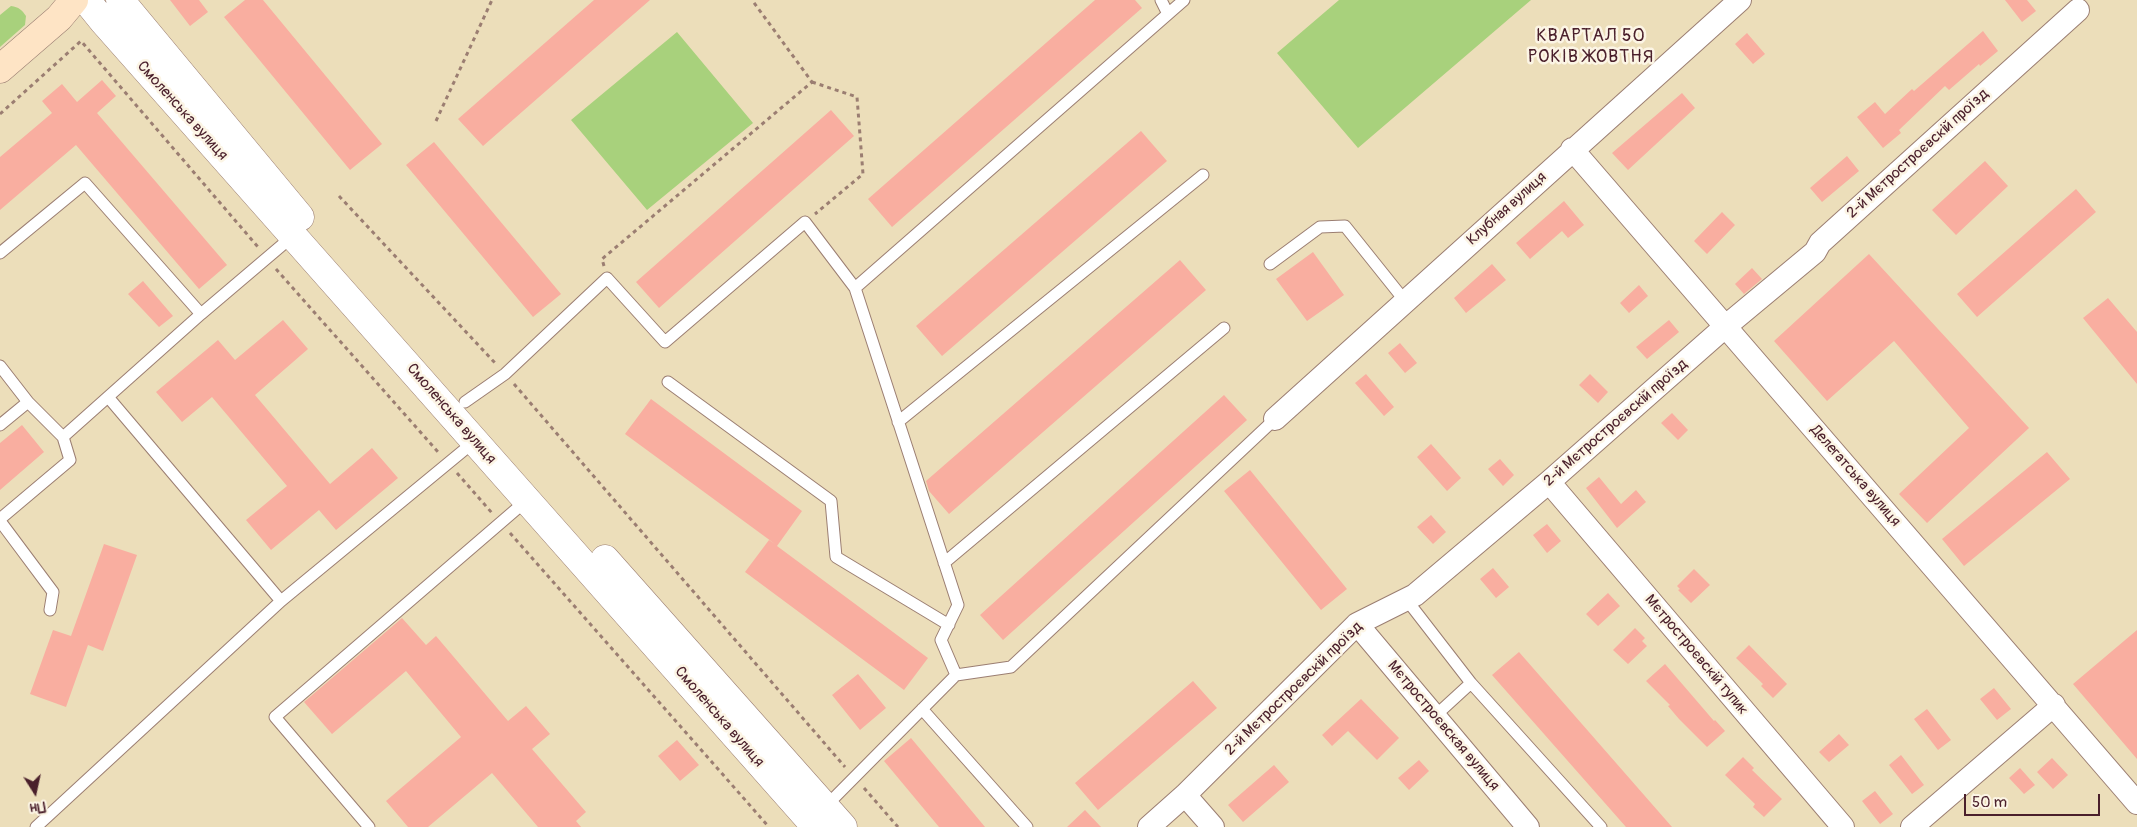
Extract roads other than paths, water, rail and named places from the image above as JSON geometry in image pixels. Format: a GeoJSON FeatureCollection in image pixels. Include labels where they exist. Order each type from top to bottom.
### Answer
{"type":"FeatureCollection","features":[{"type":"Feature","properties":{"kind":"main road"},"geometry":{"type":"LineString","coordinates":[[0,69],[59,18],[74,0]]}},
{"type":"Feature","properties":{"kind":"street","name":"Смоленська вулиця"},"geometry":{"type":"LineString","coordinates":[[86,0],[109,28],[465,402],[820,822]]}},
{"type":"Feature","properties":{"kind":"street","name":"Смоленська вулиця"},"geometry":{"type":"LineString","coordinates":[[120,0],[300,230],[475,441],[820,822]]}},
{"type":"Feature","properties":{"kind":"street","name":"Клубная вулиця"},"geometry":{"type":"LineString","coordinates":[[1275,419],[1572,149],[1740,0]]}},
{"type":"Feature","properties":{"kind":"street","name":"2-й Мєтростроєвскій проїзд"},"geometry":{"type":"LineString","coordinates":[[1149,827],[1185,796],[1357,624],[1415,595],[1548,482],[1726,326],[1815,252],[1820,242],[2078,10]]}},
{"type":"Feature","properties":{"kind":"street","name":"Делегатська вулиця"},"geometry":{"type":"LineString","coordinates":[[1572,149],[2137,803]]}},
{"type":"Feature","properties":{"kind":"street","name":"Мєтростроєвскій тупик"},"geometry":{"type":"LineString","coordinates":[[1548,482],[1843,827]]}},
{"type":"Feature","properties":{"kind":"street","name":"Мєтростроєвская вулиця"},"geometry":{"type":"LineString","coordinates":[[1357,624],[1528,827]]}},
{"type":"Feature","properties":{"kind":"street"},"geometry":{"type":"LineString","coordinates":[[1912,827],[2054,705]]}},
{"type":"Feature","properties":{"kind":"street"},"geometry":{"type":"LineString","coordinates":[[1185,796],[1213,827]]}},
{"type":"Feature","properties":{"kind":"lane"},"geometry":{"type":"LineString","coordinates":[[1161,0],[1168,14]]}},
{"type":"Feature","properties":{"kind":"lane"},"geometry":{"type":"LineString","coordinates":[[855,288],[1184,0]]}},
{"type":"Feature","properties":{"kind":"lane"},"geometry":{"type":"LineString","coordinates":[[898,422],[1203,175]]}},
{"type":"Feature","properties":{"kind":"lane"},"geometry":{"type":"LineString","coordinates":[[0,253],[85,183],[201,314]]}},
{"type":"Feature","properties":{"kind":"lane"},"geometry":{"type":"LineString","coordinates":[[465,402],[505,374],[607,278],[665,342],[806,222],[855,288],[958,605],[941,640],[956,675]]}},
{"type":"Feature","properties":{"kind":"lane"},"geometry":{"type":"LineString","coordinates":[[1270,264],[1320,227],[1345,226],[1405,301]]}},
{"type":"Feature","properties":{"kind":"lane"},"geometry":{"type":"LineString","coordinates":[[63,437],[201,314],[300,230]]}},
{"type":"Feature","properties":{"kind":"lane"},"geometry":{"type":"LineString","coordinates":[[944,564],[1224,328]]}},
{"type":"Feature","properties":{"kind":"lane"},"geometry":{"type":"LineString","coordinates":[[0,366],[28,402],[63,437],[70,460],[0,520],[53,592],[50,610]]}},
{"type":"Feature","properties":{"kind":"lane"},"geometry":{"type":"LineString","coordinates":[[668,382],[831,501],[836,557],[948,625]]}},
{"type":"Feature","properties":{"kind":"lane"},"geometry":{"type":"LineString","coordinates":[[108,397],[281,601]]}},
{"type":"Feature","properties":{"kind":"lane"},"geometry":{"type":"LineString","coordinates":[[0,425],[28,402]]}},
{"type":"Feature","properties":{"kind":"lane"},"geometry":{"type":"LineString","coordinates":[[820,822],[855,779],[956,675],[1011,667],[1275,419]]}},
{"type":"Feature","properties":{"kind":"lane"},"geometry":{"type":"LineString","coordinates":[[36,827],[281,601],[475,441]]}},
{"type":"Feature","properties":{"kind":"lane"},"geometry":{"type":"LineString","coordinates":[[370,827],[275,717],[527,500]]}},
{"type":"Feature","properties":{"kind":"lane"},"geometry":{"type":"LineString","coordinates":[[1406,599],[1471,683],[1601,827]]}},
{"type":"Feature","properties":{"kind":"lane"},"geometry":{"type":"LineString","coordinates":[[1435,716],[1471,683]]}},
{"type":"Feature","properties":{"kind":"lane"},"geometry":{"type":"LineString","coordinates":[[922,709],[1027,827]]}},
{"type":"Feature","properties":{"kind":"district","name":"КВАРТАЛ 50 РОКІВ ЖОВТНЯ"},"geometry":{"type":"Point","coordinates":[1591,46]}}]}
